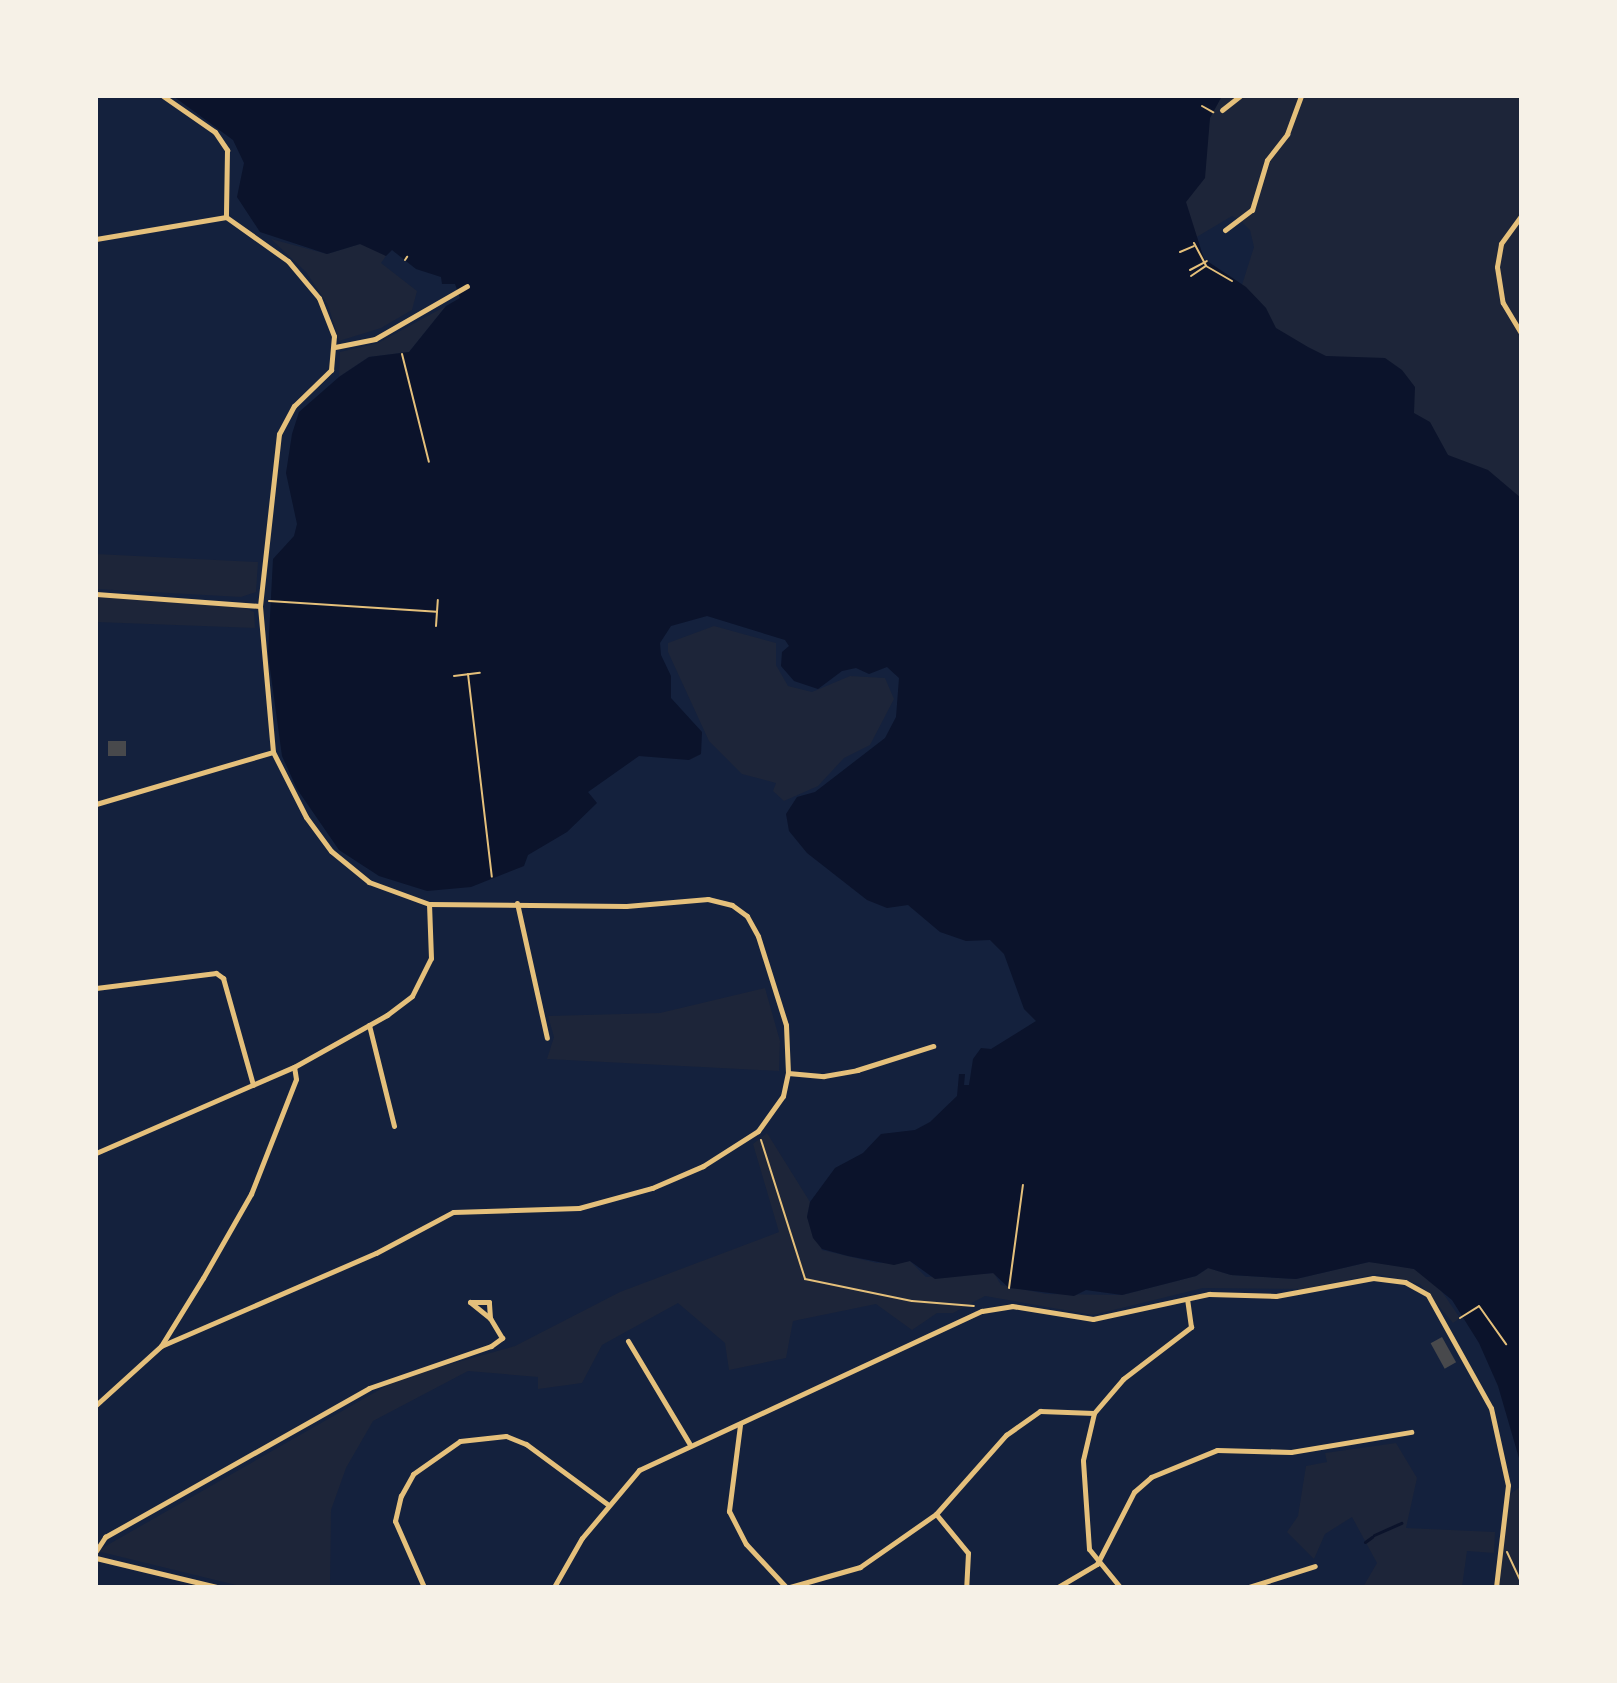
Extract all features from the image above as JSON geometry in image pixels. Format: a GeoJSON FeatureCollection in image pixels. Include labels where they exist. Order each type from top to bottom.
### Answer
{"type":"FeatureCollection","features":[{"type":"Feature","properties":{"kind":"street"},"geometry":{"type":"LineString","coordinates":[[163,96],[215,132],[227,150],[226,217]]}},
{"type":"Feature","properties":{"kind":"street"},"geometry":{"type":"LineString","coordinates":[[1222,110],[1240,96]]}},
{"type":"Feature","properties":{"kind":"street"},"geometry":{"type":"LineString","coordinates":[[1225,230],[1252,210],[1267,160],[1287,134],[1301,96]]}},
{"type":"Feature","properties":{"kind":"street"},"geometry":{"type":"LineString","coordinates":[[1521,216],[1501,244],[1497,267],[1503,303],[1521,333]]}},
{"type":"Feature","properties":{"kind":"street"},"geometry":{"type":"LineString","coordinates":[[96,239],[226,217],[288,261],[310,286],[326,312],[335,347],[331,370],[294,406],[279,434],[260,606],[273,752],[292,796],[331,851],[369,882],[429,904],[626,906],[708,899],[732,905],[747,916],[758,936],[786,1025],[788,1073],[783,1096],[758,1131],[703,1166],[652,1188],[579,1208],[453,1212],[376,1253],[161,1346]]}},
{"type":"Feature","properties":{"kind":"street"},"geometry":{"type":"LineString","coordinates":[[335,347],[388,333],[428,304],[467,286]]}},
{"type":"Feature","properties":{"kind":"street"},"geometry":{"type":"LineString","coordinates":[[96,594],[260,606]]}},
{"type":"Feature","properties":{"kind":"street"},"geometry":{"type":"LineString","coordinates":[[96,804],[273,752]]}},
{"type":"Feature","properties":{"kind":"street"},"geometry":{"type":"LineString","coordinates":[[517,903],[547,1038]]}},
{"type":"Feature","properties":{"kind":"street"},"geometry":{"type":"LineString","coordinates":[[96,1153],[294,1067],[369,1025],[412,996],[422,982],[431,958],[429,904]]}},
{"type":"Feature","properties":{"kind":"street"},"geometry":{"type":"LineString","coordinates":[[96,988],[216,973],[223,978],[253,1085]]}},
{"type":"Feature","properties":{"kind":"street"},"geometry":{"type":"LineString","coordinates":[[369,1025],[394,1126]]}},
{"type":"Feature","properties":{"kind":"street"},"geometry":{"type":"LineString","coordinates":[[788,1073],[824,1076],[857,1070],[933,1046]]}},
{"type":"Feature","properties":{"kind":"street"},"geometry":{"type":"LineString","coordinates":[[96,1405],[161,1346],[251,1194],[296,1079],[294,1067]]}},
{"type":"Feature","properties":{"kind":"street"},"geometry":{"type":"LineString","coordinates":[[554,1587],[607,1504],[639,1470],[689,1443],[740,1424],[980,1309],[1012,1306],[1093,1319],[1209,1294],[1294,1294],[1373,1278],[1405,1282],[1428,1295],[1491,1408],[1507,1467],[1496,1587]]}},
{"type":"Feature","properties":{"kind":"street"},"geometry":{"type":"LineString","coordinates":[[1120,1587],[1097,1564],[1089,1549],[1083,1460],[1094,1413],[1123,1379],[1191,1327],[1187,1300]]}},
{"type":"Feature","properties":{"kind":"street"},"geometry":{"type":"LineString","coordinates":[[96,1551],[105,1537],[369,1388],[491,1346],[502,1338],[490,1318]]}},
{"type":"Feature","properties":{"kind":"street"},"geometry":{"type":"LineString","coordinates":[[628,1341],[689,1443]]}},
{"type":"Feature","properties":{"kind":"street"},"geometry":{"type":"LineString","coordinates":[[740,1424],[729,1511],[746,1544],[788,1587],[860,1567],[936,1514],[1006,1435],[1040,1411],[1094,1413]]}},
{"type":"Feature","properties":{"kind":"street"},"geometry":{"type":"LineString","coordinates":[[1058,1587],[1097,1564],[1134,1492],[1151,1477],[1217,1450],[1291,1452],[1411,1432]]}},
{"type":"Feature","properties":{"kind":"street"},"geometry":{"type":"LineString","coordinates":[[424,1587],[395,1521],[401,1496],[420,1468],[460,1441],[506,1436],[526,1444],[607,1504]]}},
{"type":"Feature","properties":{"kind":"street"},"geometry":{"type":"LineString","coordinates":[[936,1514],[968,1553],[966,1587]]}},
{"type":"Feature","properties":{"kind":"street"},"geometry":{"type":"LineString","coordinates":[[96,1558],[217,1587]]}},
{"type":"Feature","properties":{"kind":"street"},"geometry":{"type":"LineString","coordinates":[[1249,1587],[1315,1566]]}},
{"type":"Feature","properties":{"kind":"path"},"geometry":{"type":"LineString","coordinates":[[1202,106],[1213,112]]}},
{"type":"Feature","properties":{"kind":"path"},"geometry":{"type":"LineString","coordinates":[[1180,252],[1194,244],[1206,266],[1232,281]]}},
{"type":"Feature","properties":{"kind":"path"},"geometry":{"type":"LineString","coordinates":[[1190,270],[1207,261]]}},
{"type":"Feature","properties":{"kind":"path"},"geometry":{"type":"LineString","coordinates":[[1191,276],[1206,266]]}},
{"type":"Feature","properties":{"kind":"path"},"geometry":{"type":"LineString","coordinates":[[402,354],[429,462]]}},
{"type":"Feature","properties":{"kind":"path"},"geometry":{"type":"LineString","coordinates":[[436,626],[438,600]]}},
{"type":"Feature","properties":{"kind":"path"},"geometry":{"type":"LineString","coordinates":[[269,601],[437,612]]}},
{"type":"Feature","properties":{"kind":"path"},"geometry":{"type":"LineString","coordinates":[[454,676],[480,673]]}},
{"type":"Feature","properties":{"kind":"path"},"geometry":{"type":"LineString","coordinates":[[468,674],[492,877]]}},
{"type":"Feature","properties":{"kind":"path"},"geometry":{"type":"LineString","coordinates":[[758,1131],[805,1279],[912,1301],[980,1309]]}},
{"type":"Feature","properties":{"kind":"path"},"geometry":{"type":"LineString","coordinates":[[1009,1288],[1023,1185]]}},
{"type":"Feature","properties":{"kind":"path"},"geometry":{"type":"LineString","coordinates":[[1460,1318],[1479,1306],[1506,1344]]}},
{"type":"Feature","properties":{"kind":"path"},"geometry":{"type":"LineString","coordinates":[[1507,1550],[1521,1582]]}},
{"type":"Feature","properties":{"kind":"shaded area"},"geometry":{"type":"Polygon","coordinates":[[[173,96],[1222,96],[1210,118],[1205,178],[1186,202],[1204,259],[1246,287],[1266,308],[1276,328],[1308,347],[1326,356],[1385,358],[1402,370],[1415,387],[1414,413],[1430,422],[1448,455],[1488,470],[1521,498],[1521,1465],[1498,1386],[1479,1343],[1452,1300],[1414,1269],[1369,1262],[1296,1279],[1231,1275],[1208,1268],[1196,1276],[1122,1295],[1086,1290],[1074,1296],[1009,1288],[993,1273],[935,1279],[910,1261],[894,1265],[848,1256],[822,1249],[813,1238],[807,1217],[810,1202],[835,1168],[863,1153],[881,1134],[915,1130],[930,1122],[957,1096],[959,1074],[965,1074],[964,1085],[969,1085],[973,1059],[981,1048],[991,1049],[1036,1021],[1024,1009],[1004,954],[990,940],[966,941],[940,932],[908,905],[887,908],[867,900],[807,853],[789,831],[786,814],[797,797],[815,792],[885,738],[896,717],[899,678],[887,667],[869,674],[856,668],[842,671],[818,689],[794,681],[781,666],[782,652],[789,646],[785,640],[707,616],[671,626],[660,643],[661,655],[671,676],[671,698],[702,732],[701,754],[689,760],[639,756],[588,792],[597,803],[567,832],[528,855],[524,866],[471,887],[427,891],[379,876],[339,850],[297,789],[282,756],[268,654],[273,559],[294,536],[297,524],[286,473],[292,434],[299,412],[339,377],[369,357],[409,352],[446,306],[460,298],[455,284],[442,284],[441,277],[416,269],[392,250],[386,256],[360,244],[327,254],[260,232],[237,197],[244,163],[233,140],[173,96]]]}},
{"type":"Feature","properties":{"kind":"shaded area"},"geometry":{"type":"Polygon","coordinates":[[[1215,96],[1521,96],[1521,503],[1467,463],[1451,459],[1412,414],[1410,386],[1377,360],[1321,356],[1275,331],[1241,288],[1254,247],[1250,230],[1240,220],[1232,216],[1190,241],[1184,205],[1215,96]]]}},
{"type":"Feature","properties":{"kind":"shaded area"},"geometry":{"type":"Polygon","coordinates":[[[271,239],[327,254],[360,244],[372,246],[386,256],[381,263],[417,291],[412,310],[381,328],[339,341],[328,305],[306,272],[271,239]]]}},
{"type":"Feature","properties":{"kind":"shaded area"},"geometry":{"type":"Polygon","coordinates":[[[446,306],[409,352],[369,357],[339,377],[340,352],[378,343],[446,306]]]}},
{"type":"Feature","properties":{"kind":"shaded area"},"geometry":{"type":"Polygon","coordinates":[[[96,554],[258,562],[256,592],[241,597],[96,589],[96,554]]]}},
{"type":"Feature","properties":{"kind":"shaded area"},"geometry":{"type":"Polygon","coordinates":[[[96,597],[243,607],[254,612],[255,628],[96,622],[96,597]]]}},
{"type":"Feature","properties":{"kind":"shaded area"},"geometry":{"type":"Polygon","coordinates":[[[714,626],[776,643],[776,665],[788,686],[812,692],[850,676],[885,678],[894,699],[870,745],[844,758],[818,786],[784,801],[773,791],[776,783],[742,774],[709,741],[668,652],[668,643],[714,626]]]}},
{"type":"Feature","properties":{"kind":"shaded area"},"geometry":{"type":"Polygon","coordinates":[[[765,988],[780,1041],[779,1071],[547,1059],[554,1037],[548,1016],[660,1013],[765,988]]]}},
{"type":"Feature","properties":{"kind":"shaded area"},"geometry":{"type":"Polygon","coordinates":[[[767,1133],[810,1202],[807,1217],[822,1250],[877,1263],[910,1261],[926,1277],[994,1273],[1001,1285],[1046,1294],[1122,1295],[1196,1276],[1208,1268],[1231,1275],[1296,1279],[1369,1262],[1394,1264],[1414,1269],[1436,1283],[1460,1318],[1453,1323],[1420,1284],[1377,1274],[1303,1289],[1203,1288],[1093,1315],[985,1296],[953,1313],[937,1313],[912,1330],[876,1304],[793,1321],[786,1358],[729,1370],[725,1343],[678,1303],[602,1345],[582,1383],[538,1389],[538,1377],[468,1371],[373,1421],[346,1468],[331,1510],[330,1587],[244,1587],[97,1551],[400,1378],[515,1346],[620,1292],[779,1232],[753,1144],[767,1133]]]}},
{"type":"Feature","properties":{"kind":"shaded area"},"geometry":{"type":"Polygon","coordinates":[[[1396,1443],[1417,1478],[1406,1528],[1495,1532],[1494,1553],[1467,1551],[1462,1587],[1363,1587],[1377,1563],[1352,1517],[1325,1534],[1314,1559],[1287,1532],[1298,1516],[1306,1466],[1327,1462],[1325,1453],[1396,1443]]]}},
{"type":"Feature","properties":{"kind":"shaded area"},"geometry":{"type":"Polygon","coordinates":[[[1521,1486],[1521,1587],[1498,1587],[1509,1495],[1521,1486]]]}},
{"type":"Feature","properties":{"kind":"building"},"geometry":{"type":"Polygon","coordinates":[[[108,741],[126,741],[126,756],[108,756],[108,741]]]}},
{"type":"Feature","properties":{"kind":"building"},"geometry":{"type":"Polygon","coordinates":[[[1442,1337],[1456,1362],[1445,1369],[1431,1343],[1442,1337]]]}},
{"type":"Feature","properties":{"kind":"waterway"},"geometry":{"type":"LineString","coordinates":[[1374,1535],[1401,1523]]}},
{"type":"Feature","properties":{"kind":"waterway"},"geometry":{"type":"LineString","coordinates":[[1365,1542],[1372,1537]]}}]}
